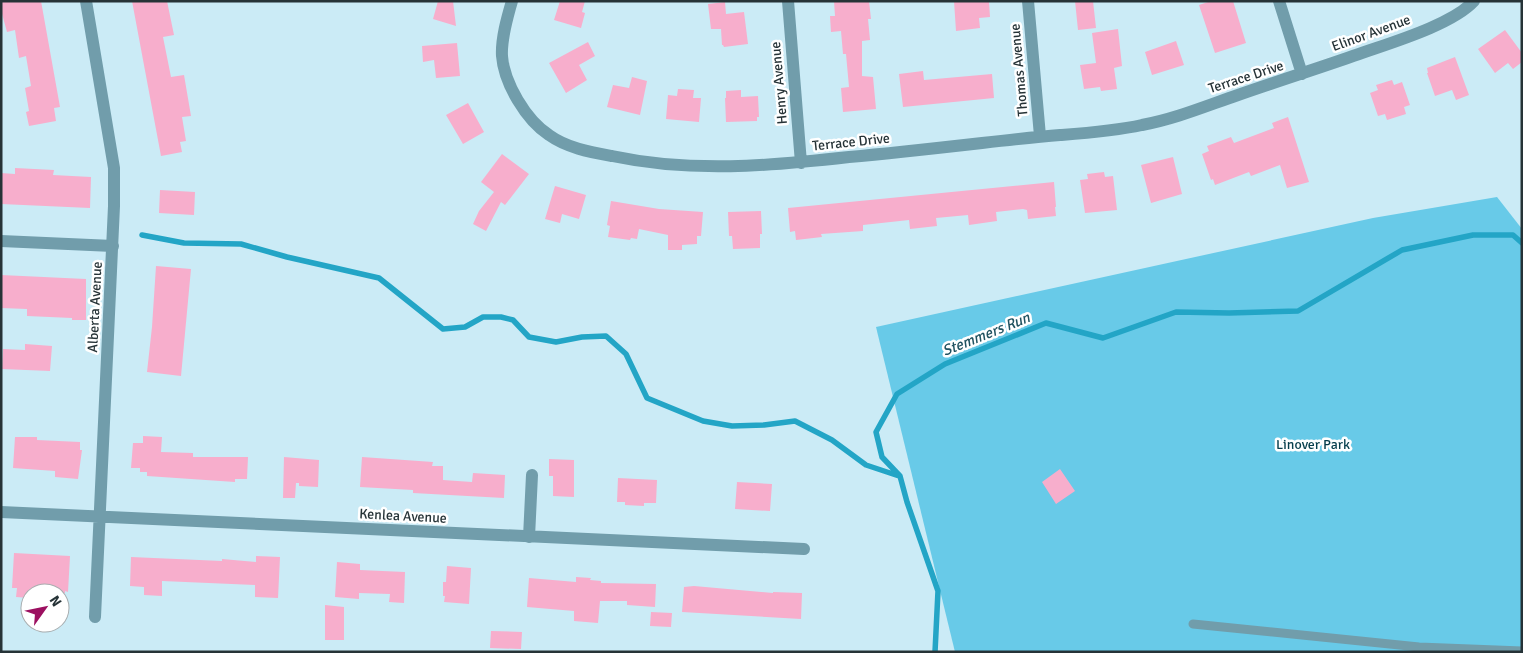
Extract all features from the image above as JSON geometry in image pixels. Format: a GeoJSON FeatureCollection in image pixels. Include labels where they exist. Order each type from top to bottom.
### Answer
{"type":"FeatureCollection","features":[{"type":"Feature","properties":{"kind":"street","name":"Alberta Avenue"},"geometry":{"type":"LineString","coordinates":[[86,1],[114,168],[113,246],[95,616]]}},
{"type":"Feature","properties":{"kind":"street","name":"Terrace Drive"},"geometry":{"type":"LineString","coordinates":[[512,1],[508,13],[502,55],[514,93],[535,124],[549,136],[590,152],[676,166],[737,167],[801,163],[1040,136],[1106,131],[1144,125],[1302,74]]}},
{"type":"Feature","properties":{"kind":"street","name":"Henry Avenue"},"geometry":{"type":"LineString","coordinates":[[788,1],[801,163]]}},
{"type":"Feature","properties":{"kind":"street","name":"Thomas Avenue"},"geometry":{"type":"LineString","coordinates":[[1028,1],[1040,136]]}},
{"type":"Feature","properties":{"kind":"street"},"geometry":{"type":"LineString","coordinates":[[1278,1],[1302,74]]}},
{"type":"Feature","properties":{"kind":"street","name":"Elinor Avenue"},"geometry":{"type":"LineString","coordinates":[[1302,74],[1415,34],[1451,18],[1474,1]]}},
{"type":"Feature","properties":{"kind":"street"},"geometry":{"type":"LineString","coordinates":[[1,241],[113,246]]}},
{"type":"Feature","properties":{"kind":"street"},"geometry":{"type":"LineString","coordinates":[[530,537],[532,475]]}},
{"type":"Feature","properties":{"kind":"street","name":"Kenlea Avenue"},"geometry":{"type":"LineString","coordinates":[[1,512],[804,549]]}},
{"type":"Feature","properties":{"kind":"lane"},"geometry":{"type":"LineString","coordinates":[[1193,624],[1419,649],[1522,651]]}},
{"type":"Feature","properties":{"kind":"green space","name":"Linover Park"},"geometry":{"type":"Polygon","coordinates":[[[1497,197],[1522,229],[1522,652],[955,652],[876,327],[1373,218],[1497,197]]]}},
{"type":"Feature","properties":{"kind":"building"},"geometry":{"type":"Polygon","coordinates":[[[1,1],[41,1],[60,107],[54,108],[56,121],[29,126],[26,112],[29,111],[25,88],[31,86],[26,56],[19,58],[15,30],[7,32],[1,10],[1,1]]]}},
{"type":"Feature","properties":{"kind":"building"},"geometry":{"type":"Polygon","coordinates":[[[132,1],[167,1],[174,35],[163,37],[171,77],[184,75],[191,116],[182,117],[186,141],[180,142],[182,152],[161,156],[132,1]]]}},
{"type":"Feature","properties":{"kind":"building"},"geometry":{"type":"Polygon","coordinates":[[[438,1],[453,1],[456,26],[433,19],[438,1]]]}},
{"type":"Feature","properties":{"kind":"building"},"geometry":{"type":"Polygon","coordinates":[[[560,1],[585,1],[582,12],[585,13],[581,28],[554,20],[560,1]]]}},
{"type":"Feature","properties":{"kind":"building"},"geometry":{"type":"Polygon","coordinates":[[[834,1],[869,1],[871,19],[868,19],[870,40],[862,41],[862,76],[873,77],[876,109],[843,112],[841,88],[849,87],[846,54],[843,54],[841,31],[831,32],[830,16],[835,16],[834,1]]]}},
{"type":"Feature","properties":{"kind":"building"},"geometry":{"type":"Polygon","coordinates":[[[954,1],[989,2],[990,17],[979,18],[980,28],[956,31],[954,1]]]}},
{"type":"Feature","properties":{"kind":"building"},"geometry":{"type":"Polygon","coordinates":[[[1075,1],[1093,1],[1096,28],[1078,30],[1075,1]]]}},
{"type":"Feature","properties":{"kind":"building"},"geometry":{"type":"Polygon","coordinates":[[[1211,1],[1233,1],[1246,43],[1215,53],[1199,5],[1211,1]]]}},
{"type":"Feature","properties":{"kind":"building"},"geometry":{"type":"Polygon","coordinates":[[[725,2],[726,14],[744,12],[748,44],[724,47],[722,45],[721,29],[711,29],[708,4],[725,2]]]}},
{"type":"Feature","properties":{"kind":"building"},"geometry":{"type":"Polygon","coordinates":[[[1118,29],[1122,66],[1114,68],[1117,89],[1101,91],[1100,87],[1084,89],[1080,65],[1096,63],[1092,33],[1118,29]]]}},
{"type":"Feature","properties":{"kind":"building"},"geometry":{"type":"Polygon","coordinates":[[[1505,30],[1522,53],[1522,62],[1513,69],[1508,63],[1495,73],[1478,49],[1505,30]]]}},
{"type":"Feature","properties":{"kind":"building"},"geometry":{"type":"Polygon","coordinates":[[[1176,41],[1184,65],[1152,75],[1145,52],[1176,41]]]}},
{"type":"Feature","properties":{"kind":"building"},"geometry":{"type":"Polygon","coordinates":[[[588,42],[595,56],[579,65],[587,80],[566,93],[549,63],[588,42]]]}},
{"type":"Feature","properties":{"kind":"building"},"geometry":{"type":"Polygon","coordinates":[[[457,43],[460,76],[436,78],[434,60],[423,62],[422,46],[457,43]]]}},
{"type":"Feature","properties":{"kind":"building"},"geometry":{"type":"Polygon","coordinates":[[[1455,57],[1469,95],[1456,100],[1452,90],[1435,96],[1427,68],[1455,57]]]}},
{"type":"Feature","properties":{"kind":"building"},"geometry":{"type":"Polygon","coordinates":[[[923,71],[924,80],[992,74],[994,98],[903,107],[899,74],[923,71]]]}},
{"type":"Feature","properties":{"kind":"building"},"geometry":{"type":"Polygon","coordinates":[[[632,77],[647,81],[640,115],[607,107],[613,85],[629,88],[632,77]]]}},
{"type":"Feature","properties":{"kind":"building"},"geometry":{"type":"Polygon","coordinates":[[[1392,80],[1394,85],[1402,82],[1410,105],[1404,107],[1406,114],[1387,120],[1385,114],[1378,116],[1370,93],[1378,90],[1376,85],[1392,80]]]}},
{"type":"Feature","properties":{"kind":"building"},"geometry":{"type":"Polygon","coordinates":[[[678,89],[694,90],[693,98],[701,98],[699,122],[666,119],[668,95],[677,96],[678,89]]]}},
{"type":"Feature","properties":{"kind":"building"},"geometry":{"type":"Polygon","coordinates":[[[741,90],[741,97],[758,96],[759,117],[757,117],[757,121],[726,122],[726,91],[741,90]]]}},
{"type":"Feature","properties":{"kind":"building"},"geometry":{"type":"Polygon","coordinates":[[[468,103],[484,132],[463,144],[446,115],[468,103]]]}},
{"type":"Feature","properties":{"kind":"building"},"geometry":{"type":"Polygon","coordinates":[[[1288,117],[1309,182],[1287,188],[1280,165],[1251,176],[1249,172],[1215,185],[1213,179],[1211,180],[1202,154],[1209,151],[1207,146],[1231,137],[1234,143],[1274,128],[1272,123],[1288,117]]]}},
{"type":"Feature","properties":{"kind":"building"},"geometry":{"type":"Polygon","coordinates":[[[502,154],[529,174],[505,205],[501,202],[486,231],[473,224],[479,211],[494,192],[481,182],[502,154]]]}},
{"type":"Feature","properties":{"kind":"building"},"geometry":{"type":"Polygon","coordinates":[[[1173,157],[1182,194],[1151,203],[1141,165],[1173,157]]]}},
{"type":"Feature","properties":{"kind":"building"},"geometry":{"type":"Polygon","coordinates":[[[15,168],[54,170],[53,175],[91,177],[90,208],[1,204],[1,173],[15,174],[15,168]]]}},
{"type":"Feature","properties":{"kind":"building"},"geometry":{"type":"Polygon","coordinates":[[[1104,172],[1105,177],[1113,176],[1117,210],[1085,213],[1080,180],[1088,179],[1087,174],[1104,172]]]}},
{"type":"Feature","properties":{"kind":"building"},"geometry":{"type":"Polygon","coordinates":[[[1054,182],[1056,216],[1028,219],[1027,210],[1023,209],[996,212],[997,221],[969,225],[968,215],[936,218],[937,226],[910,229],[909,220],[863,225],[863,231],[821,234],[822,237],[796,240],[795,231],[790,232],[788,208],[1054,182]]]}},
{"type":"Feature","properties":{"kind":"building"},"geometry":{"type":"Polygon","coordinates":[[[555,186],[586,195],[579,219],[562,214],[560,223],[545,219],[555,186]]]}},
{"type":"Feature","properties":{"kind":"building"},"geometry":{"type":"Polygon","coordinates":[[[160,190],[195,192],[194,215],[159,213],[160,190]]]}},
{"type":"Feature","properties":{"kind":"building"},"geometry":{"type":"Polygon","coordinates":[[[611,201],[659,209],[703,212],[701,236],[697,236],[697,244],[682,245],[682,250],[668,250],[668,235],[639,229],[637,239],[608,237],[610,226],[607,225],[611,201]]]}},
{"type":"Feature","properties":{"kind":"building"},"geometry":{"type":"Polygon","coordinates":[[[761,211],[762,234],[760,234],[760,248],[733,249],[732,236],[729,236],[728,212],[761,211]]]}},
{"type":"Feature","properties":{"kind":"building"},"geometry":{"type":"Polygon","coordinates":[[[156,266],[191,269],[181,376],[147,372],[156,266]]]}},
{"type":"Feature","properties":{"kind":"building"},"geometry":{"type":"Polygon","coordinates":[[[1,275],[86,279],[86,320],[27,316],[27,309],[1,308],[1,275]]]}},
{"type":"Feature","properties":{"kind":"building"},"geometry":{"type":"Polygon","coordinates":[[[25,344],[52,346],[50,371],[2,369],[3,349],[25,350],[25,344]]]}},
{"type":"Feature","properties":{"kind":"building"},"geometry":{"type":"Polygon","coordinates":[[[143,436],[162,437],[161,452],[193,453],[193,457],[248,457],[247,479],[235,479],[235,482],[147,476],[147,472],[140,472],[140,468],[131,468],[133,443],[143,443],[143,436]]]}},
{"type":"Feature","properties":{"kind":"building"},"geometry":{"type":"Polygon","coordinates":[[[15,437],[37,437],[37,440],[80,442],[80,450],[82,450],[78,479],[55,477],[55,471],[13,468],[15,437]]]}},
{"type":"Feature","properties":{"kind":"building"},"geometry":{"type":"Polygon","coordinates":[[[284,457],[319,460],[318,487],[299,486],[299,483],[296,483],[295,498],[283,498],[284,457]]]}},
{"type":"Feature","properties":{"kind":"building"},"geometry":{"type":"Polygon","coordinates":[[[362,457],[433,462],[432,466],[443,466],[443,480],[472,482],[473,473],[505,475],[504,498],[413,493],[413,490],[360,487],[362,457]]]}},
{"type":"Feature","properties":{"kind":"building"},"geometry":{"type":"Polygon","coordinates":[[[549,459],[574,460],[574,497],[553,496],[553,476],[549,476],[549,459]]]}},
{"type":"Feature","properties":{"kind":"building"},"geometry":{"type":"Polygon","coordinates":[[[1060,469],[1075,491],[1056,504],[1042,482],[1060,469]]]}},
{"type":"Feature","properties":{"kind":"building"},"geometry":{"type":"Polygon","coordinates":[[[618,478],[657,480],[656,503],[644,503],[644,506],[625,505],[625,502],[617,502],[618,478]]]}},
{"type":"Feature","properties":{"kind":"building"},"geometry":{"type":"Polygon","coordinates":[[[737,482],[772,484],[770,511],[735,509],[737,482]]]}},
{"type":"Feature","properties":{"kind":"building"},"geometry":{"type":"Polygon","coordinates":[[[14,553],[70,556],[68,583],[20,583],[20,597],[16,597],[17,588],[12,588],[14,553]]]}},
{"type":"Feature","properties":{"kind":"building"},"geometry":{"type":"Polygon","coordinates":[[[256,556],[280,557],[278,598],[255,597],[255,585],[162,581],[162,596],[144,595],[144,587],[130,586],[131,557],[222,561],[222,559],[256,562],[256,556]]]}},
{"type":"Feature","properties":{"kind":"building"},"geometry":{"type":"Polygon","coordinates":[[[337,562],[360,564],[360,570],[405,572],[404,603],[389,602],[390,594],[359,593],[359,599],[335,597],[337,562]]]}},
{"type":"Feature","properties":{"kind":"building"},"geometry":{"type":"Polygon","coordinates":[[[447,566],[471,568],[469,604],[444,602],[443,582],[446,582],[447,566]]]}},
{"type":"Feature","properties":{"kind":"building"},"geometry":{"type":"Polygon","coordinates":[[[576,577],[591,578],[590,580],[601,581],[601,583],[656,584],[655,607],[627,605],[627,601],[600,601],[598,623],[574,621],[574,611],[527,607],[529,578],[576,582],[576,577]]]}},
{"type":"Feature","properties":{"kind":"building"},"geometry":{"type":"Polygon","coordinates":[[[694,586],[773,593],[802,593],[801,619],[682,612],[684,587],[694,586]]]}},
{"type":"Feature","properties":{"kind":"building"},"geometry":{"type":"Polygon","coordinates":[[[325,605],[344,607],[344,640],[325,640],[325,605]]]}},
{"type":"Feature","properties":{"kind":"building"},"geometry":{"type":"Polygon","coordinates":[[[651,612],[672,613],[671,627],[650,626],[651,612]]]}},
{"type":"Feature","properties":{"kind":"building"},"geometry":{"type":"Polygon","coordinates":[[[491,631],[522,632],[521,649],[490,648],[491,631]]]}},
{"type":"Feature","properties":{"kind":"waterway"},"geometry":{"type":"LineString","coordinates":[[142,235],[184,243],[241,244],[287,257],[379,278],[443,329],[465,327],[483,317],[501,317],[513,320],[529,337],[556,342],[582,337],[606,336],[626,354],[647,398],[703,421],[732,426],[764,425],[795,421],[832,440],[866,465],[899,476]]}},
{"type":"Feature","properties":{"kind":"waterway","name":"Stemmers Run"},"geometry":{"type":"LineString","coordinates":[[935,652],[938,591],[907,502],[900,476],[882,457],[876,432],[897,394],[945,364],[1046,323],[1103,338],[1176,312],[1298,311],[1402,250],[1473,235],[1513,235],[1522,243]]}}]}
